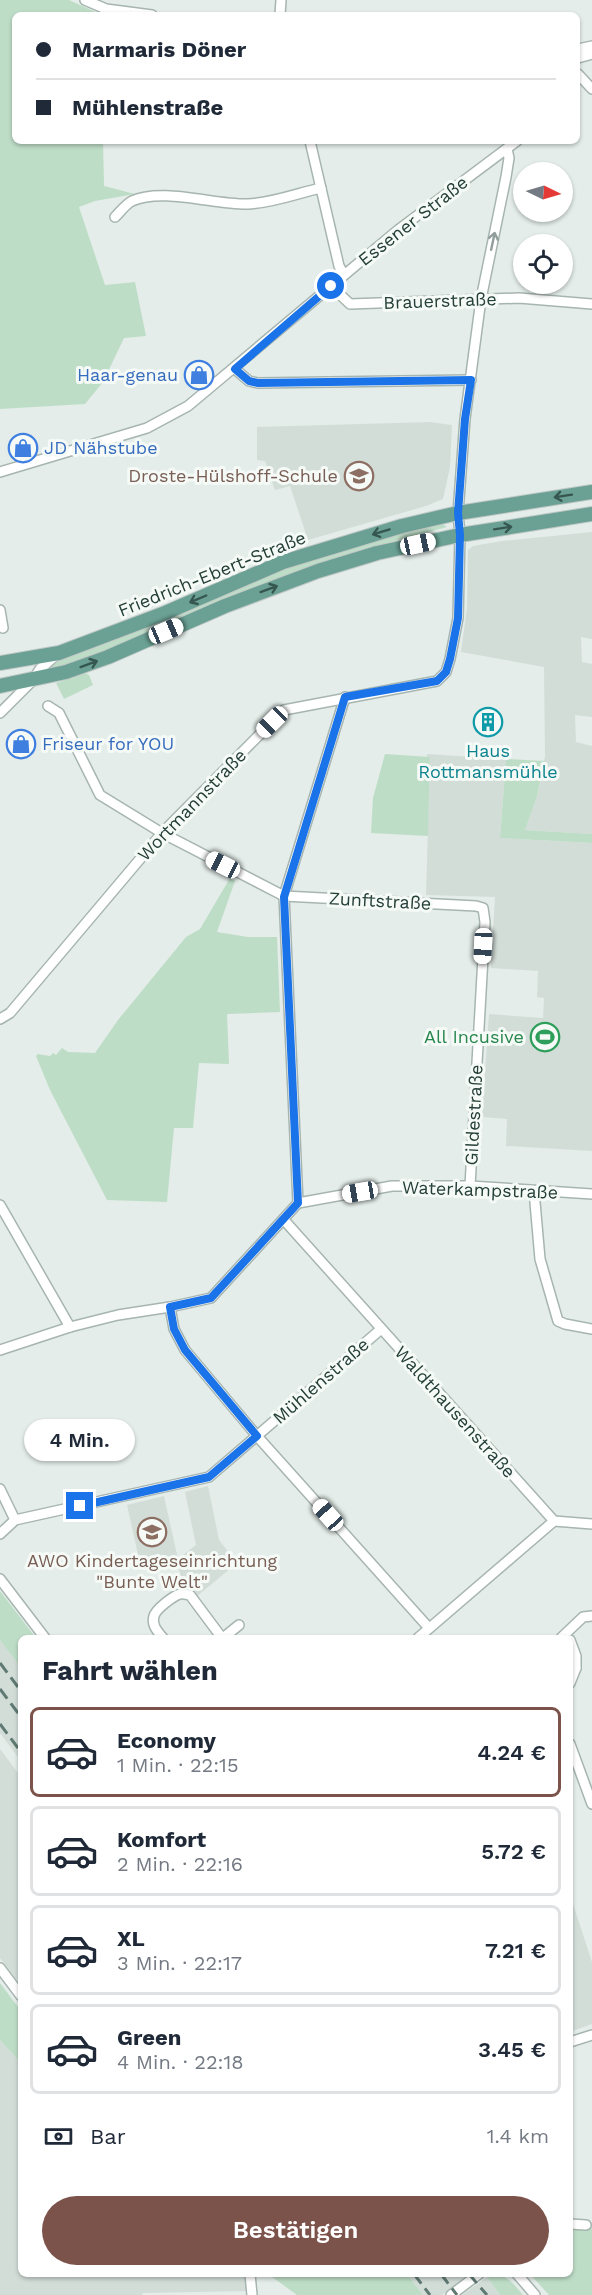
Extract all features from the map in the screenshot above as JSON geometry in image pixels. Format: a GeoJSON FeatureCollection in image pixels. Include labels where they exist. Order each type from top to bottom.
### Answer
{"type":"FeatureCollection","features":[{"type":"Feature","properties":{"kind":"main road","name":"Friedrich-Ebert-Straße"},"geometry":{"type":"LineString","coordinates":[[2,663],[59,653],[165,613],[283,562],[402,526],[458,513],[592,492]]}},
{"type":"Feature","properties":{"kind":"main road","name":"Friedrich-Ebert-Straße"},"geometry":{"type":"LineString","coordinates":[[33,680],[66,672],[108,657],[225,606],[318,571],[377,554],[460,535],[592,514]]}},
{"type":"Feature","properties":{"kind":"main road"},"geometry":{"type":"LineString","coordinates":[[0,686],[33,680]]}},
{"type":"Feature","properties":{"kind":"street"},"geometry":{"type":"LineString","coordinates":[[85,0],[106,9],[129,12]]}},
{"type":"Feature","properties":{"kind":"street"},"geometry":{"type":"LineString","coordinates":[[580,76],[592,89]]}},
{"type":"Feature","properties":{"kind":"street"},"geometry":{"type":"LineString","coordinates":[[311,144],[339,266],[344,275]]}},
{"type":"Feature","properties":{"kind":"street","name":"Essener Straße"},"geometry":{"type":"LineString","coordinates":[[0,472],[147,428],[188,406],[408,223],[513,144]]}},
{"type":"Feature","properties":{"kind":"street"},"geometry":{"type":"LineString","coordinates":[[460,535],[458,513],[465,419],[480,299],[506,177],[509,158],[507,149]]}},
{"type":"Feature","properties":{"kind":"street"},"geometry":{"type":"LineString","coordinates":[[115,217],[130,201],[153,197],[184,197],[251,204],[321,188]]}},
{"type":"Feature","properties":{"kind":"street","name":"Brauerstraße"},"geometry":{"type":"LineString","coordinates":[[331,286],[350,304],[519,298],[592,304]]}},
{"type":"Feature","properties":{"kind":"street"},"geometry":{"type":"LineString","coordinates":[[235,369],[249,381],[258,383],[471,380]]}},
{"type":"Feature","properties":{"kind":"street","name":"Wortmannstraße"},"geometry":{"type":"LineString","coordinates":[[0,1019],[10,1013],[162,833],[284,710],[437,681],[446,672],[458,618],[460,535]]}},
{"type":"Feature","properties":{"kind":"street"},"geometry":{"type":"LineString","coordinates":[[0,610],[3,628]]}},
{"type":"Feature","properties":{"kind":"street","name":"Friedrich-Ebert-Straße"},"geometry":{"type":"LineString","coordinates":[[0,713],[33,680],[40,669],[59,653]]}},
{"type":"Feature","properties":{"kind":"street"},"geometry":{"type":"LineString","coordinates":[[0,1350],[118,1315],[211,1298],[284,1221],[298,1203],[284,897],[345,697]]}},
{"type":"Feature","properties":{"kind":"street"},"geometry":{"type":"LineString","coordinates":[[48,706],[59,713],[100,795],[162,833],[284,897]]}},
{"type":"Feature","properties":{"kind":"street","name":"Zunftstraße"},"geometry":{"type":"LineString","coordinates":[[284,897],[476,906]]}},
{"type":"Feature","properties":{"kind":"street","name":"Gildestraße"},"geometry":{"type":"LineString","coordinates":[[470,1186],[484,922],[484,910],[476,906]]}},
{"type":"Feature","properties":{"kind":"street","name":"Waterkampstraße"},"geometry":{"type":"LineString","coordinates":[[298,1203],[392,1186],[470,1186],[592,1194]]}},
{"type":"Feature","properties":{"kind":"street"},"geometry":{"type":"LineString","coordinates":[[534,1191],[540,1259],[558,1321],[592,1329]]}},
{"type":"Feature","properties":{"kind":"street"},"geometry":{"type":"LineString","coordinates":[[0,1205],[70,1328]]}},
{"type":"Feature","properties":{"kind":"street","name":"Waldthausenstraße"},"geometry":{"type":"LineString","coordinates":[[284,1221],[554,1521]]}},
{"type":"Feature","properties":{"kind":"street"},"geometry":{"type":"LineString","coordinates":[[170,1307],[174,1329],[185,1350],[257,1436],[429,1628]]}},
{"type":"Feature","properties":{"kind":"street","name":"Mühlenstraße"},"geometry":{"type":"LineString","coordinates":[[15,1520],[209,1477],[380,1330]]}},
{"type":"Feature","properties":{"kind":"street"},"geometry":{"type":"LineString","coordinates":[[0,1489],[15,1520],[0,1534]]}},
{"type":"Feature","properties":{"kind":"street"},"geometry":{"type":"LineString","coordinates":[[421,1635],[554,1521],[592,1524]]}},
{"type":"Feature","properties":{"kind":"street"},"geometry":{"type":"LineString","coordinates":[[0,1579],[43,1635]]}},
{"type":"Feature","properties":{"kind":"street"},"geometry":{"type":"LineString","coordinates":[[161,1635],[154,1624],[154,1616],[159,1609],[179,1594],[184,1594],[190,1595],[220,1635]]}},
{"type":"Feature","properties":{"kind":"street"},"geometry":{"type":"LineString","coordinates":[[568,1635],[583,1617],[592,1616]]}},
{"type":"Feature","properties":{"kind":"street"},"geometry":{"type":"LineString","coordinates":[[226,1635],[239,1625]]}},
{"type":"Feature","properties":{"kind":"street"},"geometry":{"type":"LineString","coordinates":[[573,1651],[576,1656],[573,1665]]}},
{"type":"Feature","properties":{"kind":"street"},"geometry":{"type":"LineString","coordinates":[[573,1753],[592,1804]]}},
{"type":"Feature","properties":{"kind":"street"},"geometry":{"type":"LineString","coordinates":[[0,1968],[18,1992]]}},
{"type":"Feature","properties":{"kind":"street"},"geometry":{"type":"LineString","coordinates":[[573,2041],[592,2035]]}},
{"type":"Feature","properties":{"kind":"street"},"geometry":{"type":"LineString","coordinates":[[573,2224],[586,2225]]}},
{"type":"Feature","properties":{"kind":"street"},"geometry":{"type":"LineString","coordinates":[[250,2277],[252,2295]]}},
{"type":"Feature","properties":{"kind":"street"},"geometry":{"type":"LineString","coordinates":[[451,2295],[475,2277]]}},
{"type":"Feature","properties":{"kind":"street"},"geometry":{"type":"LineString","coordinates":[[520,2277],[535,2295]]}},
{"type":"Feature","properties":{"kind":"shaded area","name":"Droste-Hülshoff-Schule"},"geometry":{"type":"Polygon","coordinates":[[[430,422],[452,425],[450,467],[443,499],[308,540],[290,486],[275,490],[265,461],[257,460],[257,427],[430,422]]]}},
{"type":"Feature","properties":{"kind":"shaded area"},"geometry":{"type":"Polygon","coordinates":[[[592,532],[592,639],[581,637],[582,662],[592,664],[592,717],[575,715],[576,742],[592,746],[592,834],[525,830],[537,797],[545,756],[544,667],[461,652],[467,608],[468,550],[473,546],[502,541],[592,532]]]}},
{"type":"Feature","properties":{"kind":"shaded area"},"geometry":{"type":"Polygon","coordinates":[[[427,754],[506,759],[500,838],[592,843],[592,1151],[506,1146],[507,1119],[482,1117],[489,1014],[543,1018],[544,998],[537,997],[538,971],[491,968],[495,897],[426,895],[430,758],[427,754]]]}},
{"type":"Feature","properties":{"kind":"shaded area"},"geometry":{"type":"Polygon","coordinates":[[[208,1486],[219,1540],[237,1563],[196,1597],[184,1591],[177,1560],[141,1568],[127,1505],[164,1496],[178,1559],[196,1545],[185,1492],[208,1486]]]}},
{"type":"Feature","properties":{"kind":"shaded area"},"geometry":{"type":"Polygon","coordinates":[[[0,1640],[18,1664],[18,1757],[0,1733],[0,1640]]]}},
{"type":"Feature","properties":{"kind":"shaded area"},"geometry":{"type":"Polygon","coordinates":[[[0,1749],[18,1773],[18,1982],[0,1958],[0,1749]]]}},
{"type":"Feature","properties":{"kind":"shaded area"},"geometry":{"type":"Polygon","coordinates":[[[573,1904],[592,1962],[592,2024],[573,2031],[573,1904]]]}},
{"type":"Feature","properties":{"kind":"shaded area"},"geometry":{"type":"Polygon","coordinates":[[[0,2040],[18,2060],[18,2277],[248,2277],[250,2291],[143,2293],[142,2295],[0,2295],[0,2040]]]}},
{"type":"Feature","properties":{"kind":"shaded area"},"geometry":{"type":"Polygon","coordinates":[[[409,2277],[467,2277],[442,2295],[423,2295],[409,2277]]]}},
{"type":"Feature","properties":{"kind":"shaded area"},"geometry":{"type":"Polygon","coordinates":[[[487,2277],[500,2295],[462,2295],[487,2277]]]}},
{"type":"Feature","properties":{"kind":"green space"},"geometry":{"type":"Polygon","coordinates":[[[0,0],[69,0],[95,12],[12,12],[12,144],[103,144],[104,186],[135,194],[95,201],[79,207],[105,285],[135,282],[146,336],[124,338],[103,382],[85,404],[0,409],[0,0]]]}},
{"type":"Feature","properties":{"kind":"green space"},"geometry":{"type":"Polygon","coordinates":[[[441,523],[447,527],[340,556],[230,598],[78,662],[46,670],[61,660],[141,630],[238,585],[339,548],[441,523]]]}},
{"type":"Feature","properties":{"kind":"green space"},"geometry":{"type":"Polygon","coordinates":[[[85,673],[89,675],[93,685],[64,699],[56,683],[85,673]]]}},
{"type":"Feature","properties":{"kind":"green space"},"geometry":{"type":"Polygon","coordinates":[[[385,754],[430,757],[428,836],[371,833],[373,798],[385,754]]]}},
{"type":"Feature","properties":{"kind":"green space"},"geometry":{"type":"Polygon","coordinates":[[[506,759],[544,761],[537,797],[525,830],[592,834],[592,843],[500,838],[506,759]]]}},
{"type":"Feature","properties":{"kind":"green space"},"geometry":{"type":"Polygon","coordinates":[[[230,878],[235,881],[217,932],[248,937],[277,937],[280,1012],[227,1014],[229,1064],[199,1063],[193,1128],[174,1128],[167,1202],[107,1200],[50,1090],[36,1056],[38,1054],[50,1056],[53,1053],[56,1055],[62,1048],[68,1052],[95,1053],[118,1020],[186,937],[200,929],[230,878]]]}},
{"type":"Feature","properties":{"kind":"green space"},"geometry":{"type":"Polygon","coordinates":[[[0,1591],[34,1635],[18,1635],[18,1664],[0,1640],[0,1591]]]}},
{"type":"Feature","properties":{"kind":"green space"},"geometry":{"type":"Polygon","coordinates":[[[0,1983],[18,2007],[18,2060],[0,2040],[0,1983]]]}},
{"type":"Feature","properties":{"kind":"green space"},"geometry":{"type":"Polygon","coordinates":[[[586,2222],[592,2223],[592,2295],[549,2295],[533,2277],[573,2277],[573,2227],[586,2222]]]}},
{"type":"Feature","properties":{"kind":"green space"},"geometry":{"type":"Polygon","coordinates":[[[272,2277],[409,2277],[423,2295],[297,2295],[272,2277]]]}},
{"type":"Feature","properties":{"kind":"green space"},"geometry":{"type":"Polygon","coordinates":[[[487,2277],[506,2278],[523,2295],[500,2295],[487,2277]]]}},
{"type":"Feature","properties":{"kind":"railway"},"geometry":{"type":"LineString","coordinates":[[0,1663],[18,1687]]}},
{"type":"Feature","properties":{"kind":"railway"},"geometry":{"type":"LineString","coordinates":[[0,1689],[18,1713]]}},
{"type":"Feature","properties":{"kind":"railway"},"geometry":{"type":"LineString","coordinates":[[0,1724],[18,1748]]}},
{"type":"Feature","properties":{"kind":"railway"},"geometry":{"type":"LineString","coordinates":[[416,2277],[430,2295]]}},
{"type":"Feature","properties":{"kind":"railway"},"geometry":{"type":"LineString","coordinates":[[443,2277],[457,2295]]}},
{"type":"Feature","properties":{"kind":"railway"},"geometry":{"type":"LineString","coordinates":[[472,2277],[487,2295]]}},
{"type":"Feature","properties":{"kind":"place","name":"Haar-genau"},"geometry":{"type":"Point","coordinates":[199,375]}},
{"type":"Feature","properties":{"kind":"place","name":"JD Nähstube"},"geometry":{"type":"Point","coordinates":[23,448]}},
{"type":"Feature","properties":{"kind":"place","name":"Droste-Hülshoff-Schule"},"geometry":{"type":"Point","coordinates":[359,476]}},
{"type":"Feature","properties":{"kind":"place","name":"Haus Rottmansmühle"},"geometry":{"type":"Point","coordinates":[488,722]}},
{"type":"Feature","properties":{"kind":"place","name":"Friseur for YOU"},"geometry":{"type":"Point","coordinates":[21,744]}},
{"type":"Feature","properties":{"kind":"place","name":"All Incusive"},"geometry":{"type":"Point","coordinates":[545,1037]}},
{"type":"Feature","properties":{"kind":"place","name":"AWO Kindertageseinrichtung \"Bunte Welt\""},"geometry":{"type":"Point","coordinates":[152,1532]}},
{"type":"Feature","properties":{"kind":"route"},"geometry":{"type":"LineString","coordinates":[[80,1506],[209,1477],[257,1436],[185,1350],[174,1329],[170,1307],[211,1298],[284,1221],[298,1203],[284,897],[345,697],[437,681],[446,672],[450,659],[458,618],[460,535],[458,513],[465,419],[471,380],[258,383],[249,381],[235,369],[331,286]]}}]}
